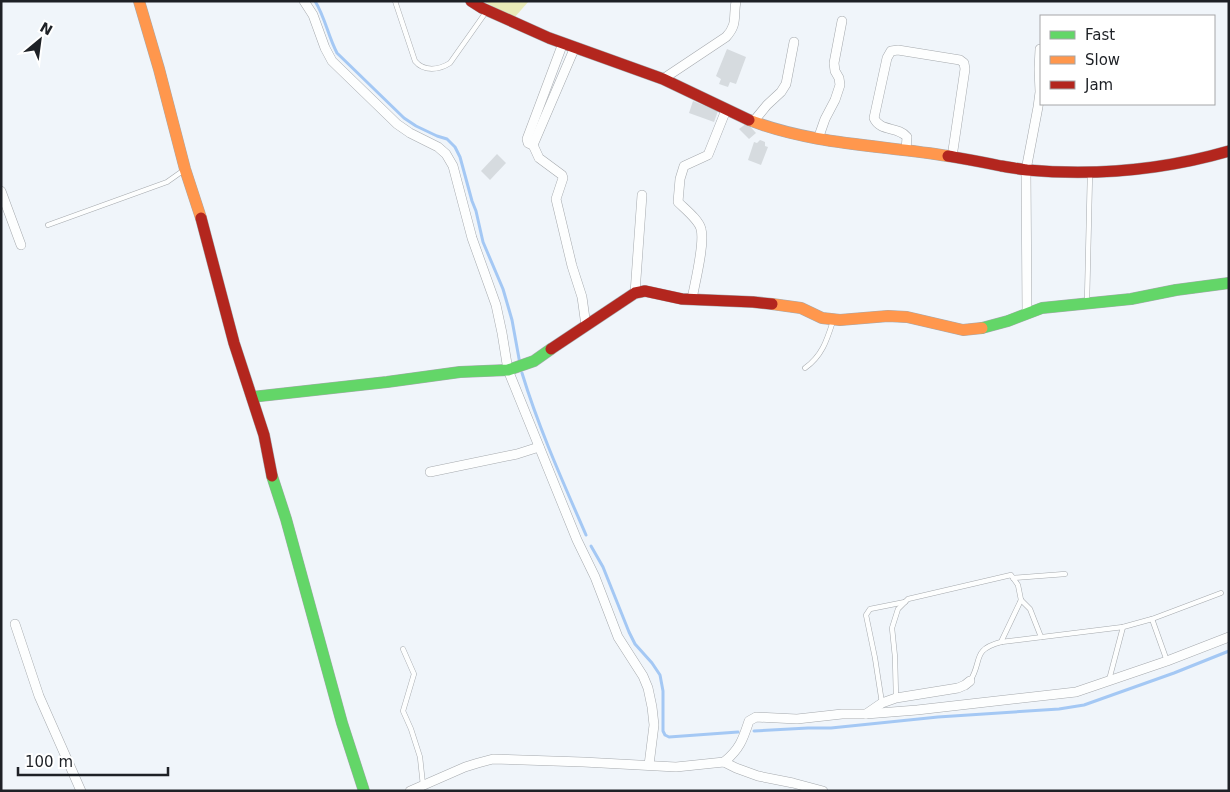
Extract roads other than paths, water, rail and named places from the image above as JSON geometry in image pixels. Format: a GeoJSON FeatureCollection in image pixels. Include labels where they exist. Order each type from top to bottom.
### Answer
{"type":"FeatureCollection","features":[{"type":"Feature","properties":{"kind":"street"},"geometry":{"type":"LineString","coordinates":[[139,1],[234,343],[264,435],[270,469],[286,519],[342,723],[364,791]]}},
{"type":"Feature","properties":{"kind":"street"},"geometry":{"type":"LineString","coordinates":[[304,1],[313,15],[325,48],[332,61],[397,124],[438,147],[446,154],[452,166],[472,238],[496,305],[508,370],[618,637],[643,676],[648,688],[654,725],[649,765]]}},
{"type":"Feature","properties":{"kind":"street"},"geometry":{"type":"LineString","coordinates":[[470,1],[512,22],[663,79],[753,122],[828,141],[906,150],[1026,170],[1061,172],[1123,171],[1162,166],[1229,151]]}},
{"type":"Feature","properties":{"kind":"street"},"geometry":{"type":"LineString","coordinates":[[663,79],[726,37],[734,26],[736,1]]}},
{"type":"Feature","properties":{"kind":"street"},"geometry":{"type":"LineString","coordinates":[[818,138],[825,119],[836,100],[840,85],[834,63],[842,21]]}},
{"type":"Feature","properties":{"kind":"street"},"geometry":{"type":"LineString","coordinates":[[753,122],[786,84],[794,42]]}},
{"type":"Feature","properties":{"kind":"street"},"geometry":{"type":"LineString","coordinates":[[569,45],[533,145],[539,158],[562,175],[563,178],[556,199],[572,266],[582,297],[586,326]]}},
{"type":"Feature","properties":{"kind":"street"},"geometry":{"type":"LineString","coordinates":[[1027,313],[1026,170],[1040,92],[1040,49]]}},
{"type":"Feature","properties":{"kind":"street"},"geometry":{"type":"LineString","coordinates":[[906,150],[907,137],[904,133],[881,126],[874,118],[887,58],[891,51],[898,50],[960,60],[964,63],[965,69],[952,157]]}},
{"type":"Feature","properties":{"kind":"street"},"geometry":{"type":"LineString","coordinates":[[692,299],[702,243],[701,227],[678,202],[680,179],[684,166],[708,155],[726,110]]}},
{"type":"Feature","properties":{"kind":"street"},"geometry":{"type":"LineString","coordinates":[[1,191],[21,245]]}},
{"type":"Feature","properties":{"kind":"street"},"geometry":{"type":"LineString","coordinates":[[635,294],[642,195]]}},
{"type":"Feature","properties":{"kind":"street"},"geometry":{"type":"LineString","coordinates":[[252,397],[460,372],[516,368],[534,362],[635,294],[645,291],[682,299],[753,302],[801,308],[822,318],[834,320],[888,316],[907,317],[963,330],[977,329],[1008,321],[1042,308],[1131,299],[1229,283]]}},
{"type":"Feature","properties":{"kind":"street"},"geometry":{"type":"LineString","coordinates":[[430,472],[517,454],[539,447]]}},
{"type":"Feature","properties":{"kind":"street"},"geometry":{"type":"LineString","coordinates":[[14,624],[39,696],[81,791]]}},
{"type":"Feature","properties":{"kind":"street"},"geometry":{"type":"LineString","coordinates":[[724,762],[732,755],[743,739],[748,721],[756,717],[797,719],[842,714],[866,714],[1076,692],[1167,661],[1229,637]]}},
{"type":"Feature","properties":{"kind":"street"},"geometry":{"type":"LineString","coordinates":[[866,714],[882,703],[896,698],[958,688],[970,682]]}},
{"type":"Feature","properties":{"kind":"street"},"geometry":{"type":"LineString","coordinates":[[410,791],[472,765],[493,760],[676,767],[724,762],[758,776],[823,791]]}},
{"type":"Feature","properties":{"kind":"lane"},"geometry":{"type":"LineString","coordinates":[[395,1],[415,61],[419,66],[426,69],[444,67],[450,63],[487,11]]}},
{"type":"Feature","properties":{"kind":"lane"},"geometry":{"type":"LineString","coordinates":[[48,225],[167,182],[185,169]]}},
{"type":"Feature","properties":{"kind":"lane"},"geometry":{"type":"LineString","coordinates":[[1087,303],[1090,171]]}},
{"type":"Feature","properties":{"kind":"lane"},"geometry":{"type":"LineString","coordinates":[[806,368],[815,361],[827,341],[834,320]]}},
{"type":"Feature","properties":{"kind":"lane"},"geometry":{"type":"LineString","coordinates":[[1013,578],[1064,574]]}},
{"type":"Feature","properties":{"kind":"lane"},"geometry":{"type":"LineString","coordinates":[[896,698],[892,628],[898,609],[908,599],[1011,575],[1018,585],[1020,600],[1001,642]]}},
{"type":"Feature","properties":{"kind":"lane"},"geometry":{"type":"LineString","coordinates":[[970,682],[974,676],[980,654],[986,647],[1001,642],[1123,627],[1152,619],[1221,593]]}},
{"type":"Feature","properties":{"kind":"lane"},"geometry":{"type":"LineString","coordinates":[[1020,600],[1030,609],[1041,637]]}},
{"type":"Feature","properties":{"kind":"lane"},"geometry":{"type":"LineString","coordinates":[[882,703],[866,615],[870,609],[905,602]]}},
{"type":"Feature","properties":{"kind":"lane"},"geometry":{"type":"LineString","coordinates":[[1152,619],[1167,661]]}},
{"type":"Feature","properties":{"kind":"lane"},"geometry":{"type":"LineString","coordinates":[[1108,681],[1123,627]]}},
{"type":"Feature","properties":{"kind":"lane"},"geometry":{"type":"LineString","coordinates":[[403,648],[414,674],[403,711],[420,757],[423,785]]}},
{"type":"Feature","properties":{"kind":"waterway"},"geometry":{"type":"LineString","coordinates":[[315,1],[337,53],[404,118],[416,126],[447,139],[455,147],[460,157],[476,211],[483,242],[503,289],[512,320],[520,364]]}},
{"type":"Feature","properties":{"kind":"waterway"},"geometry":{"type":"LineString","coordinates":[[522,373],[544,435],[586,535]]}},
{"type":"Feature","properties":{"kind":"waterway"},"geometry":{"type":"LineString","coordinates":[[591,546],[603,567],[635,644],[660,675],[663,691],[663,731],[665,735],[669,737],[738,732]]}},
{"type":"Feature","properties":{"kind":"waterway"},"geometry":{"type":"LineString","coordinates":[[754,731],[831,728],[938,717],[1059,709],[1084,705],[1229,651]]}}]}
